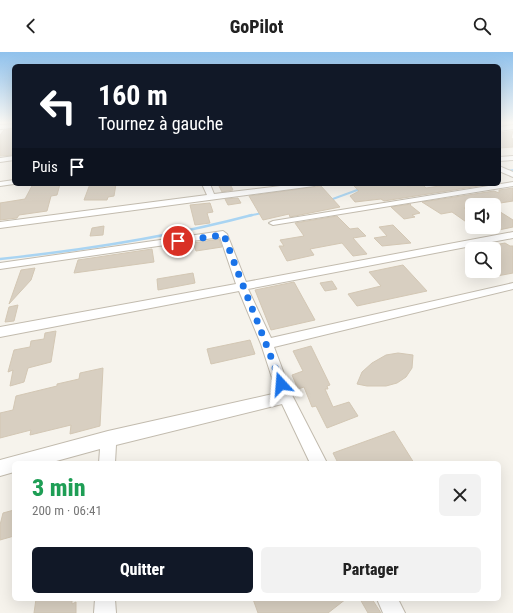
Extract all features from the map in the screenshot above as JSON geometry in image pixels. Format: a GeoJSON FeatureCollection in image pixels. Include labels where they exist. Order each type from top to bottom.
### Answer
{"type":"FeatureCollection","features":[{"type":"Feature","properties":{"kind":"street"},"geometry":{"type":"LineString","coordinates":[[0,160],[12,158]]}},
{"type":"Feature","properties":{"kind":"street"},"geometry":{"type":"LineString","coordinates":[[501,160],[513,158]]}},
{"type":"Feature","properties":{"kind":"street"},"geometry":{"type":"LineString","coordinates":[[501,169],[513,175]]}},
{"type":"Feature","properties":{"kind":"street"},"geometry":{"type":"LineString","coordinates":[[0,184],[12,182]]}},
{"type":"Feature","properties":{"kind":"street"},"geometry":{"type":"LineString","coordinates":[[501,186],[513,184]]}},
{"type":"Feature","properties":{"kind":"street"},"geometry":{"type":"LineString","coordinates":[[207,186],[211,197]]}},
{"type":"Feature","properties":{"kind":"street"},"geometry":{"type":"LineString","coordinates":[[0,225],[298,186]]}},
{"type":"Feature","properties":{"kind":"street"},"geometry":{"type":"LineString","coordinates":[[273,223],[501,186]]}},
{"type":"Feature","properties":{"kind":"street"},"geometry":{"type":"LineString","coordinates":[[0,266],[223,234],[242,286],[267,344],[286,397],[318,461]]}},
{"type":"Feature","properties":{"kind":"street"},"geometry":{"type":"LineString","coordinates":[[0,332],[513,235]]}},
{"type":"Feature","properties":{"kind":"street"},"geometry":{"type":"LineString","coordinates":[[267,344],[513,286]]}},
{"type":"Feature","properties":{"kind":"street"},"geometry":{"type":"LineString","coordinates":[[27,461],[108,439],[286,397]]}},
{"type":"Feature","properties":{"kind":"street"},"geometry":{"type":"LineString","coordinates":[[107,461],[108,439]]}},
{"type":"Feature","properties":{"kind":"street"},"geometry":{"type":"LineString","coordinates":[[0,468],[12,465]]}},
{"type":"Feature","properties":{"kind":"street"},"geometry":{"type":"LineString","coordinates":[[105,601],[105,613]]}},
{"type":"Feature","properties":{"kind":"street"},"geometry":{"type":"LineString","coordinates":[[388,601],[394,613]]}},
{"type":"Feature","properties":{"kind":"building"},"geometry":{"type":"Polygon","coordinates":[[[0,149],[12,149],[12,155],[0,156],[0,149]]]}},
{"type":"Feature","properties":{"kind":"building"},"geometry":{"type":"Polygon","coordinates":[[[32,186],[59,186],[57,195],[51,196],[47,211],[19,215],[17,218],[0,220],[0,203],[25,199],[32,186]]]}},
{"type":"Feature","properties":{"kind":"building"},"geometry":{"type":"Polygon","coordinates":[[[89,186],[116,186],[114,196],[108,197],[107,200],[84,200],[89,186]]]}},
{"type":"Feature","properties":{"kind":"building"},"geometry":{"type":"Polygon","coordinates":[[[219,186],[231,186],[233,190],[222,192],[219,186]]]}},
{"type":"Feature","properties":{"kind":"building"},"geometry":{"type":"Polygon","coordinates":[[[321,186],[340,207],[290,217],[289,214],[263,220],[249,196],[321,186]]]}},
{"type":"Feature","properties":{"kind":"building"},"geometry":{"type":"Polygon","coordinates":[[[354,186],[424,186],[426,188],[440,186],[479,186],[384,201],[381,199],[355,202],[350,196],[359,191],[354,186]]]}},
{"type":"Feature","properties":{"kind":"building"},"geometry":{"type":"Polygon","coordinates":[[[513,188],[513,201],[501,203],[501,198],[465,198],[465,221],[452,212],[441,214],[422,202],[494,191],[499,193],[499,190],[513,188]]]}},
{"type":"Feature","properties":{"kind":"building"},"geometry":{"type":"Polygon","coordinates":[[[238,198],[241,203],[228,205],[225,199],[238,198]]]}},
{"type":"Feature","properties":{"kind":"building"},"geometry":{"type":"Polygon","coordinates":[[[210,203],[213,212],[207,213],[210,223],[195,225],[190,205],[210,203]]]}},
{"type":"Feature","properties":{"kind":"building"},"geometry":{"type":"Polygon","coordinates":[[[411,204],[410,205],[420,213],[412,215],[415,217],[404,219],[391,207],[411,204]]]}},
{"type":"Feature","properties":{"kind":"building"},"geometry":{"type":"Polygon","coordinates":[[[501,212],[513,220],[513,227],[501,230],[501,212]]]}},
{"type":"Feature","properties":{"kind":"building"},"geometry":{"type":"Polygon","coordinates":[[[337,216],[350,229],[358,228],[366,236],[353,238],[367,254],[353,256],[342,243],[310,249],[314,255],[287,261],[279,246],[284,246],[280,240],[304,236],[295,223],[337,216]]]}},
{"type":"Feature","properties":{"kind":"building"},"geometry":{"type":"Polygon","coordinates":[[[393,225],[411,243],[382,246],[374,238],[387,236],[379,227],[393,225]]]}},
{"type":"Feature","properties":{"kind":"building"},"geometry":{"type":"Polygon","coordinates":[[[104,226],[103,235],[90,236],[92,228],[104,226]]]}},
{"type":"Feature","properties":{"kind":"building"},"geometry":{"type":"Polygon","coordinates":[[[219,239],[222,247],[196,251],[193,243],[219,239]]]}},
{"type":"Feature","properties":{"kind":"building"},"geometry":{"type":"Polygon","coordinates":[[[505,243],[513,246],[513,273],[501,275],[501,244],[505,243]]]}},
{"type":"Feature","properties":{"kind":"building"},"geometry":{"type":"Polygon","coordinates":[[[152,249],[154,262],[74,273],[78,260],[152,249]]]}},
{"type":"Feature","properties":{"kind":"building"},"geometry":{"type":"Polygon","coordinates":[[[403,265],[427,291],[357,306],[348,294],[381,286],[369,272],[403,265]]]}},
{"type":"Feature","properties":{"kind":"building"},"geometry":{"type":"Polygon","coordinates":[[[35,268],[31,280],[9,304],[21,270],[35,268]]]}},
{"type":"Feature","properties":{"kind":"building"},"geometry":{"type":"Polygon","coordinates":[[[193,273],[195,283],[158,290],[157,279],[193,273]]]}},
{"type":"Feature","properties":{"kind":"building"},"geometry":{"type":"Polygon","coordinates":[[[332,281],[337,289],[325,291],[320,283],[332,281]]]}},
{"type":"Feature","properties":{"kind":"building"},"geometry":{"type":"Polygon","coordinates":[[[294,282],[315,320],[271,330],[255,290],[294,282]]]}},
{"type":"Feature","properties":{"kind":"building"},"geometry":{"type":"Polygon","coordinates":[[[18,305],[14,321],[5,322],[9,307],[18,305]]]}},
{"type":"Feature","properties":{"kind":"building"},"geometry":{"type":"Polygon","coordinates":[[[56,331],[51,362],[28,368],[24,382],[10,386],[13,370],[8,372],[14,350],[30,347],[31,341],[44,339],[45,333],[56,331]]]}},
{"type":"Feature","properties":{"kind":"building"},"geometry":{"type":"Polygon","coordinates":[[[250,340],[255,354],[211,364],[207,349],[250,340]]]}},
{"type":"Feature","properties":{"kind":"building"},"geometry":{"type":"Polygon","coordinates":[[[311,346],[330,385],[327,386],[328,389],[325,389],[333,407],[349,402],[358,416],[327,428],[316,406],[312,407],[304,387],[298,389],[292,375],[303,371],[293,351],[311,346]]]}},
{"type":"Feature","properties":{"kind":"building"},"geometry":{"type":"Polygon","coordinates":[[[398,353],[413,355],[412,368],[406,377],[397,383],[386,386],[367,386],[357,384],[362,372],[372,363],[386,355],[398,353]]]}},
{"type":"Feature","properties":{"kind":"building"},"geometry":{"type":"Polygon","coordinates":[[[103,368],[100,426],[70,434],[71,425],[30,435],[31,430],[0,438],[0,413],[13,410],[16,396],[79,379],[80,373],[103,368]]]}},
{"type":"Feature","properties":{"kind":"building"},"geometry":{"type":"Polygon","coordinates":[[[394,431],[413,461],[337,461],[333,453],[394,431]]]}},
{"type":"Feature","properties":{"kind":"building"},"geometry":{"type":"Polygon","coordinates":[[[12,511],[12,537],[0,540],[0,525],[3,513],[12,511]]]}},
{"type":"Feature","properties":{"kind":"building"},"geometry":{"type":"Polygon","coordinates":[[[36,601],[72,601],[72,604],[76,602],[76,613],[34,613],[36,601]]]}},
{"type":"Feature","properties":{"kind":"building"},"geometry":{"type":"Polygon","coordinates":[[[254,601],[343,601],[328,613],[258,613],[254,601]]]}},
{"type":"Feature","properties":{"kind":"building"},"geometry":{"type":"Polygon","coordinates":[[[361,601],[373,601],[381,613],[368,613],[361,601]]]}},
{"type":"Feature","properties":{"kind":"waterway"},"geometry":{"type":"LineString","coordinates":[[501,172],[513,170]]}},
{"type":"Feature","properties":{"kind":"waterway"},"geometry":{"type":"LineString","coordinates":[[330,200],[360,189]]}},
{"type":"Feature","properties":{"kind":"waterway"},"geometry":{"type":"LineString","coordinates":[[249,216],[262,213]]}},
{"type":"Feature","properties":{"kind":"waterway"},"geometry":{"type":"LineString","coordinates":[[0,259],[127,242],[190,230],[249,216]]}},
{"type":"Feature","properties":{"kind":"route"},"geometry":{"type":"LineString","coordinates":[[178,241],[222,234],[224,235],[242,286],[267,344],[281,384]]}}]}
